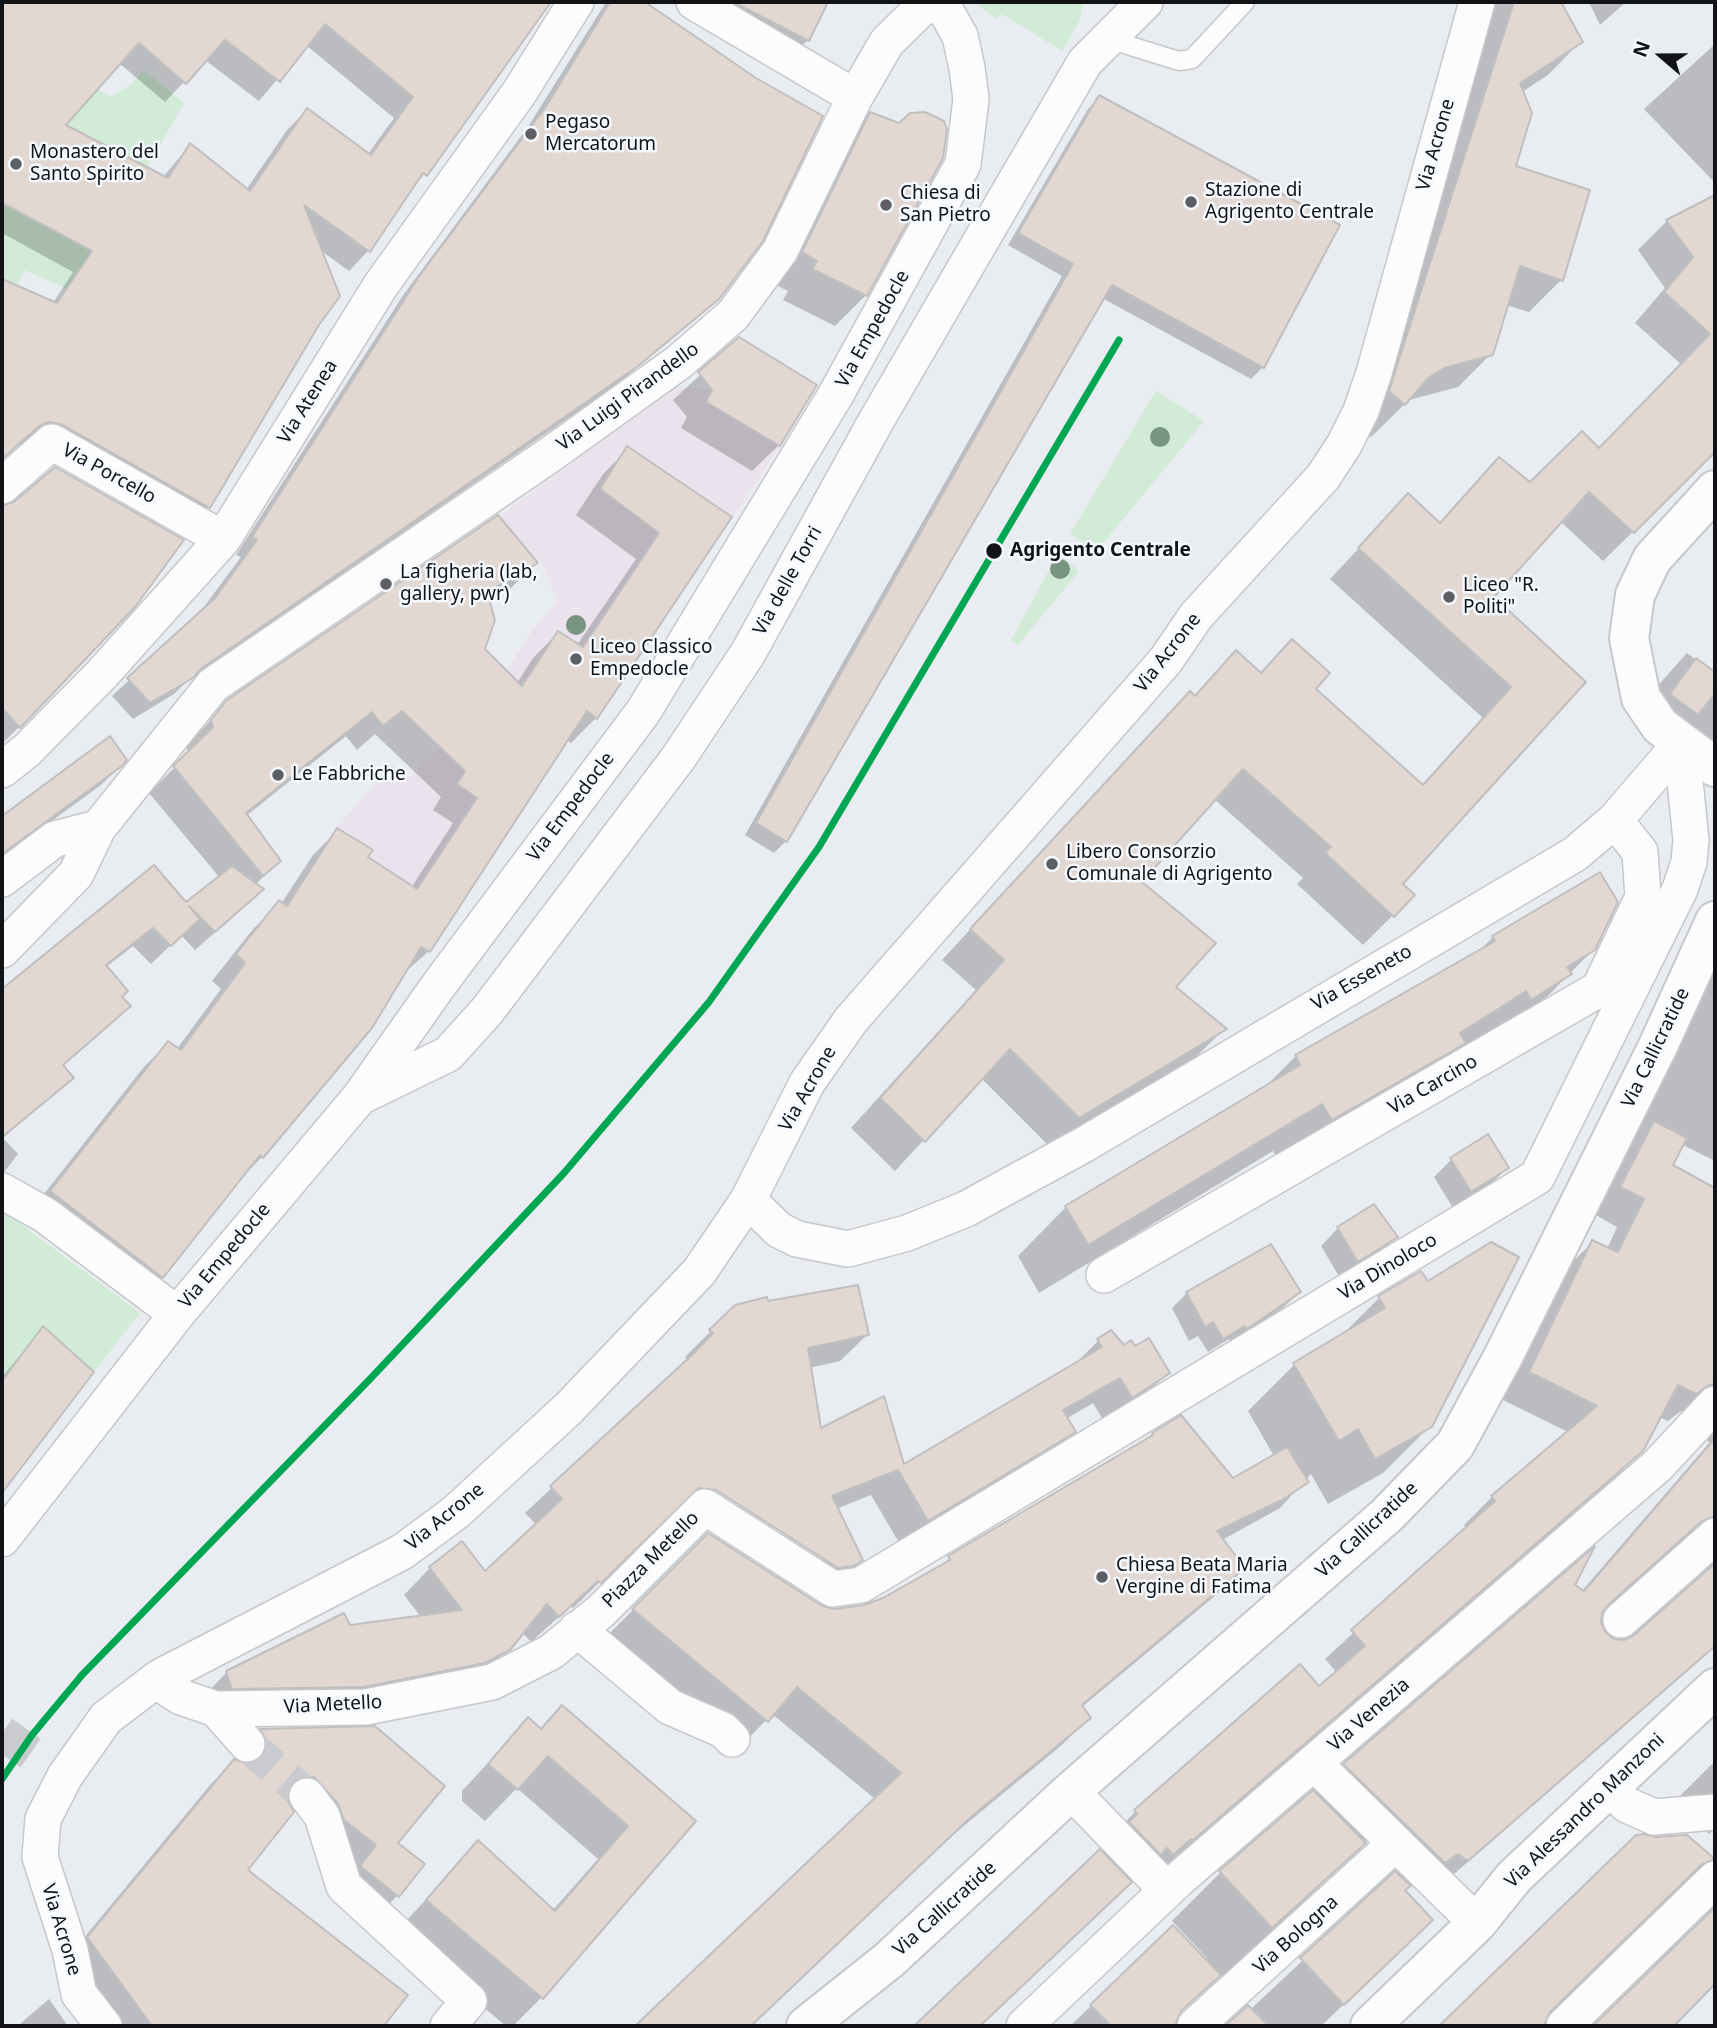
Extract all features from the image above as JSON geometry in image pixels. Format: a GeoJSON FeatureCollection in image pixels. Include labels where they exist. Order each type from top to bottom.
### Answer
{"type":"FeatureCollection","features":[{"type":"Feature","properties":{"kind":"street","name":"Via Atenea"},"geometry":{"type":"LineString","coordinates":[[2,770],[27,750],[102,674],[223,539],[382,285],[519,93],[576,2]]}},
{"type":"Feature","properties":{"kind":"street"},"geometry":{"type":"LineString","coordinates":[[694,2],[855,97]]}},
{"type":"Feature","properties":{"kind":"street","name":"Via Luigi Pirandello"},"geometry":{"type":"LineString","coordinates":[[2,950],[76,874],[98,828],[213,685],[551,454],[709,337],[733,315],[780,251],[855,97],[887,42],[928,2]]}},
{"type":"Feature","properties":{"kind":"street","name":"Via Empedocle"},"geometry":{"type":"LineString","coordinates":[[3,1534],[177,1314],[359,1098],[441,982],[643,712],[835,396],[963,164],[971,99],[960,36],[947,13],[935,2]]}},
{"type":"Feature","properties":{"kind":"street","name":"Via delle Torri"},"geometry":{"type":"LineString","coordinates":[[359,1098],[448,1054],[487,1011],[679,757],[748,653],[876,421],[1085,62],[1145,2]]}},
{"type":"Feature","properties":{"kind":"street","name":"Via Acrone"},"geometry":{"type":"LineString","coordinates":[[104,2026],[79,1994],[70,1950],[40,1857],[43,1819],[53,1769],[106,1718],[160,1677],[402,1552],[456,1512],[569,1408],[699,1272],[748,1200],[807,1083],[851,1020],[1166,660],[1196,616],[1322,477],[1344,445],[1361,411],[1374,373],[1477,2]]}},
{"type":"Feature","properties":{"kind":"street","name":"Via Porcello"},"geometry":{"type":"LineString","coordinates":[[2,486],[52,442],[223,539]]}},
{"type":"Feature","properties":{"kind":"street"},"geometry":{"type":"LineString","coordinates":[[1715,490],[1652,559],[1635,595],[1629,638],[1640,698],[1660,726],[1715,768]]}},
{"type":"Feature","properties":{"kind":"street","name":"Via Esseneto"},"geometry":{"type":"LineString","coordinates":[[748,1200],[779,1230],[796,1239],[848,1249],[907,1233],[966,1209],[1085,1144],[1575,854],[1615,820],[1681,743]]}},
{"type":"Feature","properties":{"kind":"street","name":"Via Dinoloco"},"geometry":{"type":"LineString","coordinates":[[833,1588],[861,1585],[1537,1177],[1680,889],[1689,862],[1690,840],[1681,743]]}},
{"type":"Feature","properties":{"kind":"street","name":"Via Carcino"},"geometry":{"type":"LineString","coordinates":[[1104,1275],[1598,989],[1643,897],[1640,852],[1615,820]]}},
{"type":"Feature","properties":{"kind":"street"},"geometry":{"type":"LineString","coordinates":[[2,879],[55,839],[98,828]]}},
{"type":"Feature","properties":{"kind":"street","name":"Via Callicratide"},"geometry":{"type":"LineString","coordinates":[[806,2026],[889,1960],[1071,1791],[1387,1515],[1455,1445],[1503,1357],[1652,1058],[1715,920]]}},
{"type":"Feature","properties":{"kind":"street"},"geometry":{"type":"LineString","coordinates":[[2,1191],[45,1215],[177,1314]]}},
{"type":"Feature","properties":{"kind":"street","name":"Via Venezia"},"geometry":{"type":"LineString","coordinates":[[1024,2026],[1167,1890],[1657,1466],[1715,1404]]}},
{"type":"Feature","properties":{"kind":"street","name":"Piazza Metello"},"geometry":{"type":"LineString","coordinates":[[551,1651],[601,1611],[705,1507],[833,1588]]}},
{"type":"Feature","properties":{"kind":"street"},"geometry":{"type":"LineString","coordinates":[[1621,1620],[1715,1536]]}},
{"type":"Feature","properties":{"kind":"street"},"geometry":{"type":"LineString","coordinates":[[577,1629],[670,1707],[723,1730],[732,1739]]}},
{"type":"Feature","properties":{"kind":"street","name":"Via Metello"},"geometry":{"type":"LineString","coordinates":[[160,1677],[167,1688],[181,1697],[216,1709],[366,1707],[492,1682],[551,1651]]}},
{"type":"Feature","properties":{"kind":"street","name":"Via Alessandro Manzoni"},"geometry":{"type":"LineString","coordinates":[[1370,2026],[1477,1923],[1514,1877],[1715,1688]]}},
{"type":"Feature","properties":{"kind":"street"},"geometry":{"type":"LineString","coordinates":[[216,1709],[247,1744]]}},
{"type":"Feature","properties":{"kind":"street"},"geometry":{"type":"LineString","coordinates":[[1314,1763],[1477,1923]]}},
{"type":"Feature","properties":{"kind":"street"},"geometry":{"type":"LineString","coordinates":[[1608,1786],[1627,1805],[1654,1817],[1715,1812]]}},
{"type":"Feature","properties":{"kind":"street"},"geometry":{"type":"LineString","coordinates":[[1071,1791],[1167,1890]]}},
{"type":"Feature","properties":{"kind":"street"},"geometry":{"type":"LineString","coordinates":[[307,1796],[322,1816],[344,1886],[469,2001],[448,2026]]}},
{"type":"Feature","properties":{"kind":"street","name":"Via Bologna"},"geometry":{"type":"LineString","coordinates":[[1195,2026],[1396,1843]]}},
{"type":"Feature","properties":{"kind":"street"},"geometry":{"type":"LineString","coordinates":[[1564,2026],[1715,1879]]}},
{"type":"Feature","properties":{"kind":"lane"},"geometry":{"type":"LineString","coordinates":[[1108,39],[1180,61],[1192,60],[1245,2]]}},
{"type":"Feature","properties":{"kind":"shaded area","name":"Liceo Classico Empedocle"},"geometry":{"type":"Polygon","coordinates":[[[674,387],[712,390],[706,401],[780,446],[597,719],[587,712],[430,952],[308,874],[337,828],[391,764],[407,779],[440,747],[498,684],[531,633],[557,601],[543,565],[499,517],[674,387]]]}},
{"type":"Feature","properties":{"kind":"green space"},"geometry":{"type":"Polygon","coordinates":[[[981,2],[1083,2],[1083,5],[1079,22],[1062,51],[1002,14],[996,19],[977,5],[981,2]]]}},
{"type":"Feature","properties":{"kind":"green space"},"geometry":{"type":"Polygon","coordinates":[[[144,70],[184,103],[77,293],[25,270],[17,285],[2,279],[2,205],[57,123],[85,82],[111,97],[128,87],[144,70]]]}},
{"type":"Feature","properties":{"kind":"green space"},"geometry":{"type":"Polygon","coordinates":[[[1156,391],[1204,421],[1096,552],[1070,534],[1156,391]]]}},
{"type":"Feature","properties":{"kind":"green space"},"geometry":{"type":"Polygon","coordinates":[[[1058,554],[1079,571],[1018,645],[1011,640],[1058,554]]]}},
{"type":"Feature","properties":{"kind":"green space"},"geometry":{"type":"Polygon","coordinates":[[[2,1210],[140,1313],[94,1372],[43,1326],[2,1382],[2,1210]]]}},
{"type":"Feature","properties":{"kind":"building"},"geometry":{"type":"Polygon","coordinates":[[[2,2],[551,2],[427,176],[423,173],[370,252],[304,205],[340,296],[319,325],[210,508],[61,424],[49,422],[39,426],[2,459],[2,279],[57,303],[92,251],[2,203],[2,2]],[[325,24],[280,82],[225,40],[186,84],[139,43],[66,125],[168,178],[190,143],[250,191],[307,108],[371,155],[413,97],[325,24]]]}},
{"type":"Feature","properties":{"kind":"building"},"geometry":{"type":"Polygon","coordinates":[[[610,2],[645,2],[756,78],[823,116],[763,241],[719,299],[638,366],[202,668],[193,678],[150,703],[127,678],[215,598],[257,540],[252,537],[420,275],[545,108],[610,2]]]}},
{"type":"Feature","properties":{"kind":"building"},"geometry":{"type":"Polygon","coordinates":[[[733,2],[828,2],[809,41],[733,2]]]}},
{"type":"Feature","properties":{"kind":"building"},"geometry":{"type":"Polygon","coordinates":[[[1514,2],[1561,2],[1583,42],[1520,83],[1532,113],[1516,166],[1590,190],[1563,281],[1520,266],[1493,355],[1444,368],[1428,378],[1405,405],[1389,391],[1514,2]]]}},
{"type":"Feature","properties":{"kind":"building"},"geometry":{"type":"Polygon","coordinates":[[[1099,95],[1340,225],[1264,368],[1112,285],[787,842],[756,823],[1073,264],[1018,233],[1099,95]]]}},
{"type":"Feature","properties":{"kind":"building","name":"Chiesa di San Pietro"},"geometry":{"type":"Polygon","coordinates":[[[870,112],[899,123],[910,113],[925,112],[944,121],[947,129],[943,158],[867,296],[812,269],[817,261],[802,252],[870,112]]]}},
{"type":"Feature","properties":{"kind":"building"},"geometry":{"type":"Polygon","coordinates":[[[1715,195],[1715,452],[1634,533],[1589,492],[1494,597],[1586,682],[1403,884],[1415,895],[1394,917],[1325,853],[1331,847],[1243,769],[1142,882],[1216,943],[1176,987],[1227,1029],[1079,1118],[1010,1049],[925,1142],[880,1098],[1004,960],[970,929],[1190,691],[1195,696],[1236,650],[1261,673],[1292,639],[1330,673],[1316,689],[1423,785],[1511,687],[1358,548],[1408,493],[1440,523],[1499,457],[1530,482],[1582,431],[1599,448],[1710,334],[1664,292],[1693,257],[1666,220],[1715,195]]]}},
{"type":"Feature","properties":{"kind":"building"},"geometry":{"type":"Polygon","coordinates":[[[739,337],[817,385],[780,446],[706,402],[712,390],[698,372],[739,337]]]}},
{"type":"Feature","properties":{"kind":"building"},"geometry":{"type":"Polygon","coordinates":[[[627,446],[732,517],[597,719],[587,711],[430,952],[421,947],[372,1028],[263,1158],[260,1155],[163,1278],[50,1191],[168,1041],[181,1050],[245,963],[236,954],[279,900],[287,906],[337,828],[373,850],[368,857],[417,889],[477,798],[457,784],[465,771],[402,711],[383,726],[372,712],[246,813],[281,861],[263,876],[173,766],[213,727],[211,720],[227,700],[498,515],[538,563],[487,592],[495,620],[485,649],[522,686],[558,631],[583,647],[659,533],[600,489],[627,446]]]}},
{"type":"Feature","properties":{"kind":"building"},"geometry":{"type":"Polygon","coordinates":[[[55,467],[184,540],[135,607],[20,728],[2,708],[2,506],[15,501],[55,467]]]}},
{"type":"Feature","properties":{"kind":"building"},"geometry":{"type":"Polygon","coordinates":[[[1696,658],[1715,672],[1715,694],[1698,715],[1670,694],[1696,658]]]}},
{"type":"Feature","properties":{"kind":"building"},"geometry":{"type":"Polygon","coordinates":[[[110,736],[127,760],[122,766],[2,854],[2,816],[110,736]]]}},
{"type":"Feature","properties":{"kind":"building"},"geometry":{"type":"Polygon","coordinates":[[[154,865],[186,902],[232,866],[264,889],[215,932],[189,906],[200,919],[171,946],[153,928],[106,965],[128,991],[122,997],[131,1006],[63,1065],[74,1078],[2,1137],[2,989],[154,865]]]}},
{"type":"Feature","properties":{"kind":"building"},"geometry":{"type":"Polygon","coordinates":[[[1600,872],[1618,902],[1595,950],[1567,967],[1572,974],[1531,1000],[1526,991],[1460,1033],[1466,1043],[1332,1120],[1322,1104],[1088,1245],[1065,1206],[1300,1065],[1295,1055],[1495,941],[1492,936],[1600,872]]]}},
{"type":"Feature","properties":{"kind":"building"},"geometry":{"type":"Polygon","coordinates":[[[1654,1121],[1687,1138],[1673,1165],[1715,1188],[1715,1384],[1696,1394],[1678,1385],[1643,1451],[1192,1841],[1191,1839],[1173,1855],[1167,1848],[1161,1855],[1129,1822],[1137,1814],[1134,1810],[1300,1664],[1319,1686],[1365,1646],[1351,1630],[1495,1501],[1491,1496],[1597,1406],[1529,1372],[1592,1240],[1618,1252],[1644,1199],[1620,1187],[1654,1121]]]}},
{"type":"Feature","properties":{"kind":"building"},"geometry":{"type":"Polygon","coordinates":[[[1488,1134],[1509,1168],[1471,1192],[1450,1158],[1488,1134]]]}},
{"type":"Feature","properties":{"kind":"building"},"geometry":{"type":"Polygon","coordinates":[[[1374,1204],[1398,1237],[1358,1262],[1337,1227],[1374,1204]]]}},
{"type":"Feature","properties":{"kind":"building"},"geometry":{"type":"Polygon","coordinates":[[[1491,1242],[1519,1257],[1432,1427],[1375,1459],[1358,1429],[1339,1441],[1293,1363],[1385,1308],[1378,1296],[1421,1271],[1428,1281],[1491,1242]]]}},
{"type":"Feature","properties":{"kind":"building"},"geometry":{"type":"Polygon","coordinates":[[[1271,1244],[1301,1292],[1247,1329],[1245,1326],[1223,1339],[1213,1322],[1205,1327],[1186,1292],[1271,1244]]]}},
{"type":"Feature","properties":{"kind":"building"},"geometry":{"type":"Polygon","coordinates":[[[858,1285],[869,1335],[808,1348],[821,1428],[884,1396],[904,1464],[1102,1347],[1097,1339],[1111,1330],[1124,1345],[1131,1340],[1135,1346],[1149,1338],[1170,1373],[1132,1398],[1120,1378],[1063,1410],[1076,1432],[928,1521],[898,1470],[832,1496],[863,1560],[854,1566],[838,1568],[716,1490],[699,1488],[601,1583],[598,1581],[559,1617],[547,1604],[510,1650],[485,1663],[364,1687],[232,1689],[226,1671],[344,1613],[350,1625],[462,1610],[429,1567],[462,1541],[485,1571],[562,1499],[550,1486],[693,1354],[713,1333],[709,1330],[735,1305],[767,1297],[768,1301],[858,1285]]]}},
{"type":"Feature","properties":{"kind":"building"},"geometry":{"type":"Polygon","coordinates":[[[43,1326],[94,1372],[2,1493],[2,1381],[43,1326]]]}},
{"type":"Feature","properties":{"kind":"building"},"geometry":{"type":"Polygon","coordinates":[[[1181,1415],[1233,1478],[1287,1447],[1309,1482],[1282,1500],[1217,1531],[1245,1568],[1082,1705],[1091,1718],[971,1817],[751,2026],[635,2026],[901,1773],[797,1687],[768,1722],[632,1609],[708,1533],[822,1606],[836,1609],[864,1605],[883,1598],[950,1560],[948,1556],[1153,1435],[1152,1433],[1181,1415]]]}},
{"type":"Feature","properties":{"kind":"building"},"geometry":{"type":"Polygon","coordinates":[[[1715,1438],[1715,1516],[1702,1521],[1608,1605],[1602,1613],[1601,1623],[1606,1633],[1614,1639],[1624,1640],[1634,1635],[1715,1563],[1715,1646],[1468,1861],[1458,1854],[1445,1863],[1343,1764],[1595,1546],[1575,1585],[1584,1591],[1715,1438]]]}},
{"type":"Feature","properties":{"kind":"building"},"geometry":{"type":"Polygon","coordinates":[[[562,1705],[696,1821],[543,1999],[426,1900],[478,1840],[555,1911],[628,1826],[548,1756],[518,1790],[488,1764],[528,1717],[541,1729],[562,1705]]]}},
{"type":"Feature","properties":{"kind":"building"},"geometry":{"type":"Polygon","coordinates":[[[375,1726],[445,1786],[398,1843],[425,1864],[399,1897],[360,1866],[376,1845],[344,1820],[338,1804],[314,1777],[296,1780],[289,1788],[287,1799],[294,1812],[248,1870],[408,1995],[384,2026],[152,2026],[87,1937],[234,1759],[250,1764],[261,1759],[267,1741],[260,1729],[375,1726]]]}},
{"type":"Feature","properties":{"kind":"building"},"geometry":{"type":"Polygon","coordinates":[[[1313,1790],[1366,1843],[1272,1928],[1219,1871],[1313,1790]]]}},
{"type":"Feature","properties":{"kind":"building"},"geometry":{"type":"Polygon","coordinates":[[[1636,1835],[1656,1837],[1687,1835],[1715,1859],[1701,1865],[1550,2012],[1544,2026],[1439,2026],[1636,1835]]]}},
{"type":"Feature","properties":{"kind":"building"},"geometry":{"type":"Polygon","coordinates":[[[1100,1849],[1132,1882],[980,2026],[914,2026],[1100,1849]]]}},
{"type":"Feature","properties":{"kind":"building"},"geometry":{"type":"Polygon","coordinates":[[[1395,1871],[1411,1886],[1405,1890],[1433,1920],[1344,2005],[1300,1958],[1395,1871]]]}},
{"type":"Feature","properties":{"kind":"building"},"geometry":{"type":"Polygon","coordinates":[[[1715,1907],[1715,1984],[1674,2026],[1593,2026],[1715,1907]]]}},
{"type":"Feature","properties":{"kind":"building"},"geometry":{"type":"Polygon","coordinates":[[[1173,1925],[1221,1975],[1181,2011],[1175,2026],[1111,2026],[1090,2005],[1173,1925]]]}},
{"type":"Feature","properties":{"kind":"building"},"geometry":{"type":"Polygon","coordinates":[[[1248,2005],[1269,2026],[1225,2026],[1248,2005]]]}},
{"type":"Feature","properties":{"kind":"tunnel"},"geometry":{"type":"LineString","coordinates":[[2,1733],[42,1761]]}},
{"type":"Feature","properties":{"kind":"tunnel"},"geometry":{"type":"LineString","coordinates":[[247,1744],[307,1796]]}},
{"type":"Feature","properties":{"kind":"transit line"},"geometry":{"type":"LineString","coordinates":[[2,1779],[32,1735],[82,1675],[371,1378],[564,1173],[709,1002],[819,847],[1119,340]]}},
{"type":"Feature","properties":{"kind":"place","name":"Pegaso Mercatorum"},"geometry":{"type":"Point","coordinates":[531,134]}},
{"type":"Feature","properties":{"kind":"place","name":"Monastero del Santo Spirito"},"geometry":{"type":"Point","coordinates":[16,164]}},
{"type":"Feature","properties":{"kind":"place","name":"Stazione di Agrigento Centrale"},"geometry":{"type":"Point","coordinates":[1191,202]}},
{"type":"Feature","properties":{"kind":"place","name":"Chiesa di San Pietro"},"geometry":{"type":"Point","coordinates":[886,205]}},
{"type":"Feature","properties":{"kind":"place","name":"Agrigento Centrale"},"geometry":{"type":"Point","coordinates":[994,551]}},
{"type":"Feature","properties":{"kind":"place","name":"La figheria (lab, gallery, pwr)"},"geometry":{"type":"Point","coordinates":[386,584]}},
{"type":"Feature","properties":{"kind":"place","name":"Liceo \"R. Politi\""},"geometry":{"type":"Point","coordinates":[1449,597]}},
{"type":"Feature","properties":{"kind":"place","name":"Liceo Classico Empedocle"},"geometry":{"type":"Point","coordinates":[576,659]}},
{"type":"Feature","properties":{"kind":"place","name":"Le Fabbriche"},"geometry":{"type":"Point","coordinates":[278,775]}},
{"type":"Feature","properties":{"kind":"place","name":"Libero Consorzio Comunale di Agrigento"},"geometry":{"type":"Point","coordinates":[1052,864]}},
{"type":"Feature","properties":{"kind":"place","name":"Chiesa Beata Maria Vergine di Fatima"},"geometry":{"type":"Point","coordinates":[1102,1577]}}]}
